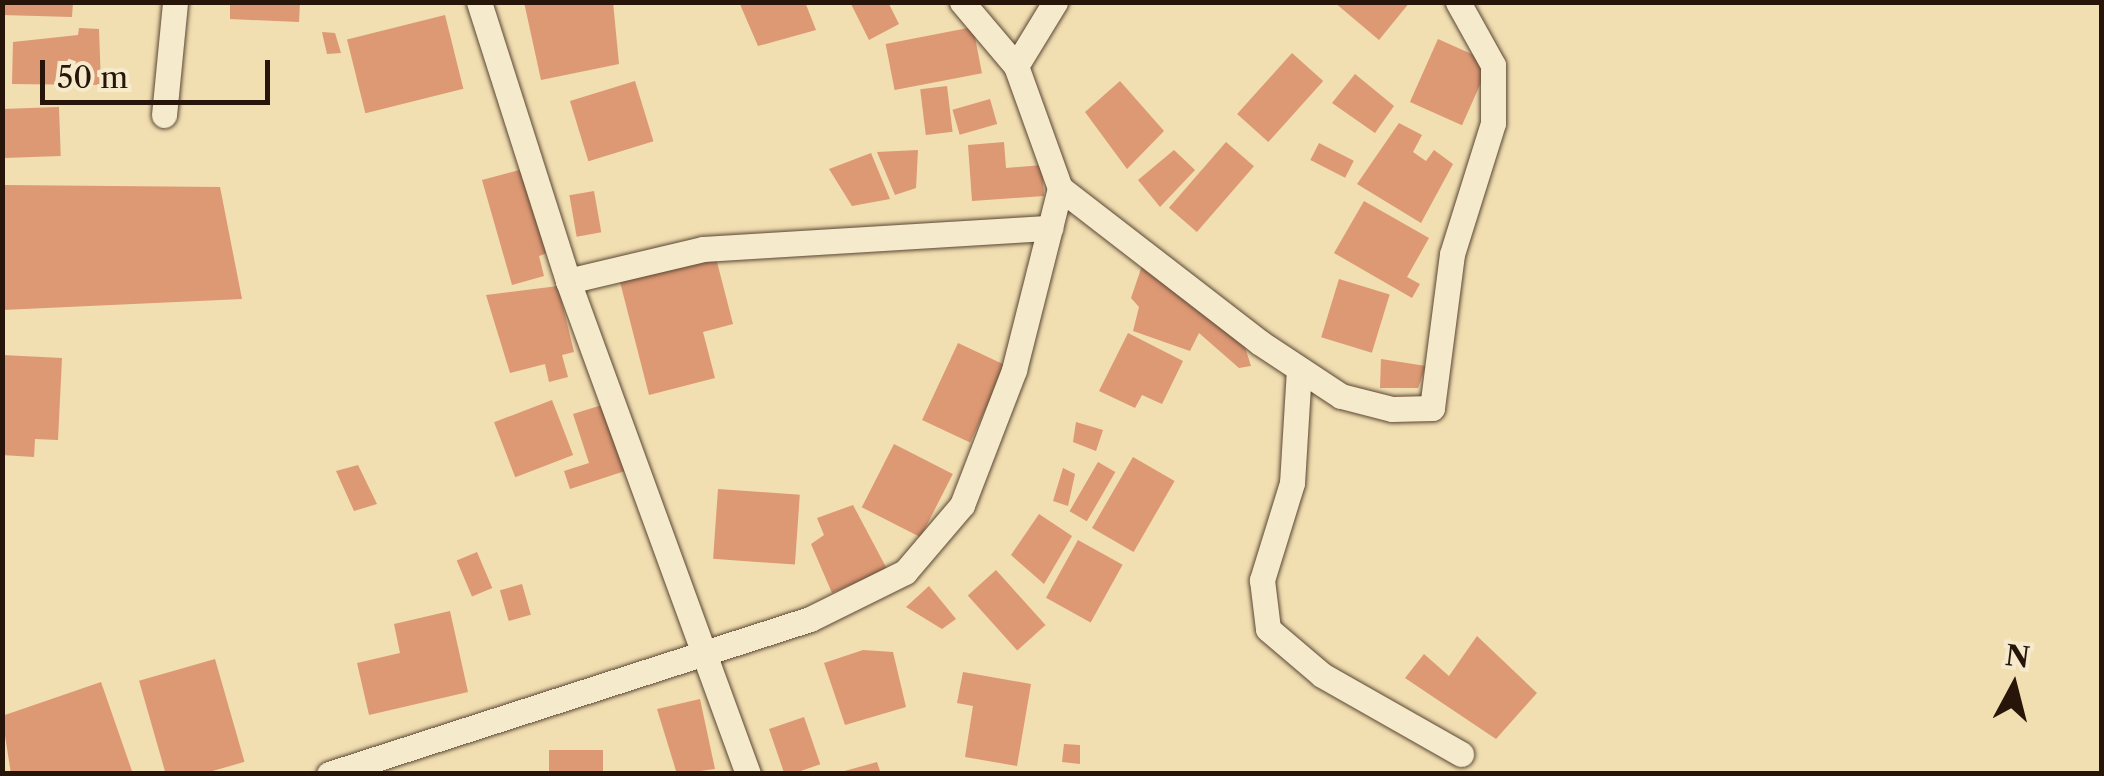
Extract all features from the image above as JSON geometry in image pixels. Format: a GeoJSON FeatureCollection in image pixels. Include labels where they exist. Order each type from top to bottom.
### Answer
{"type":"FeatureCollection","features":[{"type":"Feature","properties":{"kind":"street"},"geometry":{"type":"LineString","coordinates":[[164,115],[175,2]]}},
{"type":"Feature","properties":{"kind":"street"},"geometry":{"type":"LineString","coordinates":[[479,2],[568,281],[748,774]]}},
{"type":"Feature","properties":{"kind":"street"},"geometry":{"type":"LineString","coordinates":[[962,2],[1016,66],[1060,188],[1299,369],[1341,396],[1392,410],[1432,408],[1452,254],[1493,124],[1493,65],[1458,2]]}},
{"type":"Feature","properties":{"kind":"street"},"geometry":{"type":"LineString","coordinates":[[1016,66],[1055,2]]}},
{"type":"Feature","properties":{"kind":"street"},"geometry":{"type":"LineString","coordinates":[[330,774],[702,648],[810,619],[905,572],[962,506],[1014,370],[1060,188]]}},
{"type":"Feature","properties":{"kind":"street"},"geometry":{"type":"LineString","coordinates":[[568,281],[703,249],[1050,228]]}},
{"type":"Feature","properties":{"kind":"street"},"geometry":{"type":"LineString","coordinates":[[1299,369],[1292,482],[1262,580],[1268,629],[1322,674],[1461,754]]}},
{"type":"Feature","properties":{"kind":"building"},"geometry":{"type":"Polygon","coordinates":[[[2,2],[73,2],[72,17],[2,15],[2,2]]]}},
{"type":"Feature","properties":{"kind":"building"},"geometry":{"type":"Polygon","coordinates":[[[230,2],[300,2],[299,22],[230,19],[230,2]]]}},
{"type":"Feature","properties":{"kind":"building"},"geometry":{"type":"Polygon","coordinates":[[[524,2],[613,2],[619,64],[541,80],[524,2]]]}},
{"type":"Feature","properties":{"kind":"building"},"geometry":{"type":"Polygon","coordinates":[[[739,2],[805,2],[816,30],[758,46],[739,2]]]}},
{"type":"Feature","properties":{"kind":"building"},"geometry":{"type":"Polygon","coordinates":[[[850,2],[888,2],[899,24],[869,40],[850,2]]]}},
{"type":"Feature","properties":{"kind":"building"},"geometry":{"type":"Polygon","coordinates":[[[1334,2],[1410,2],[1379,40],[1334,2]]]}},
{"type":"Feature","properties":{"kind":"building"},"geometry":{"type":"Polygon","coordinates":[[[445,15],[463,89],[365,113],[347,39],[445,15]]]}},
{"type":"Feature","properties":{"kind":"building"},"geometry":{"type":"Polygon","coordinates":[[[973,27],[982,73],[895,90],[886,44],[973,27]]]}},
{"type":"Feature","properties":{"kind":"building"},"geometry":{"type":"Polygon","coordinates":[[[79,28],[99,29],[101,85],[12,84],[13,42],[78,35],[79,28]]]}},
{"type":"Feature","properties":{"kind":"building"},"geometry":{"type":"Polygon","coordinates":[[[322,32],[335,33],[341,53],[327,54],[322,32]]]}},
{"type":"Feature","properties":{"kind":"building"},"geometry":{"type":"Polygon","coordinates":[[[1438,39],[1490,62],[1462,125],[1410,102],[1438,39]]]}},
{"type":"Feature","properties":{"kind":"building"},"geometry":{"type":"Polygon","coordinates":[[[1292,53],[1323,81],[1268,142],[1237,114],[1292,53]]]}},
{"type":"Feature","properties":{"kind":"building"},"geometry":{"type":"Polygon","coordinates":[[[1355,74],[1394,106],[1375,133],[1332,103],[1355,74]]]}},
{"type":"Feature","properties":{"kind":"building"},"geometry":{"type":"Polygon","coordinates":[[[635,81],[653,141],[588,161],[570,101],[635,81]]]}},
{"type":"Feature","properties":{"kind":"building"},"geometry":{"type":"Polygon","coordinates":[[[1120,81],[1164,131],[1127,169],[1085,112],[1120,81]]]}},
{"type":"Feature","properties":{"kind":"building"},"geometry":{"type":"Polygon","coordinates":[[[947,86],[953,132],[926,135],[920,89],[947,86]]]}},
{"type":"Feature","properties":{"kind":"building"},"geometry":{"type":"Polygon","coordinates":[[[990,99],[997,124],[960,135],[953,110],[990,99]]]}},
{"type":"Feature","properties":{"kind":"building"},"geometry":{"type":"Polygon","coordinates":[[[59,107],[61,156],[4,158],[2,109],[59,107]]]}},
{"type":"Feature","properties":{"kind":"building"},"geometry":{"type":"Polygon","coordinates":[[[1399,123],[1422,135],[1413,152],[1426,161],[1434,150],[1453,164],[1421,223],[1357,184],[1399,123]]]}},
{"type":"Feature","properties":{"kind":"building"},"geometry":{"type":"Polygon","coordinates":[[[1004,142],[1006,168],[1042,165],[1044,196],[972,201],[968,145],[1004,142]]]}},
{"type":"Feature","properties":{"kind":"building"},"geometry":{"type":"Polygon","coordinates":[[[1226,142],[1254,166],[1197,232],[1169,208],[1226,142]]]}},
{"type":"Feature","properties":{"kind":"building"},"geometry":{"type":"Polygon","coordinates":[[[1319,143],[1354,161],[1345,178],[1310,160],[1319,143]]]}},
{"type":"Feature","properties":{"kind":"building"},"geometry":{"type":"Polygon","coordinates":[[[918,150],[916,188],[895,195],[877,152],[918,150]]]}},
{"type":"Feature","properties":{"kind":"building"},"geometry":{"type":"Polygon","coordinates":[[[1174,150],[1195,170],[1160,207],[1138,180],[1174,150]]]}},
{"type":"Feature","properties":{"kind":"building"},"geometry":{"type":"Polygon","coordinates":[[[871,153],[890,199],[852,206],[829,169],[871,153]]]}},
{"type":"Feature","properties":{"kind":"building"},"geometry":{"type":"Polygon","coordinates":[[[527,168],[550,252],[539,256],[544,276],[512,285],[482,180],[527,168]]]}},
{"type":"Feature","properties":{"kind":"building"},"geometry":{"type":"Polygon","coordinates":[[[2,185],[220,187],[242,299],[2,310],[2,185]]]}},
{"type":"Feature","properties":{"kind":"building"},"geometry":{"type":"Polygon","coordinates":[[[594,191],[601,232],[577,237],[569,195],[594,191]]]}},
{"type":"Feature","properties":{"kind":"building"},"geometry":{"type":"Polygon","coordinates":[[[1364,201],[1429,238],[1407,277],[1420,284],[1412,298],[1334,253],[1364,201]]]}},
{"type":"Feature","properties":{"kind":"building"},"geometry":{"type":"Polygon","coordinates":[[[716,258],[733,324],[703,332],[715,378],[649,395],[620,282],[716,258]]]}},
{"type":"Feature","properties":{"kind":"building"},"geometry":{"type":"Polygon","coordinates":[[[1144,260],[1240,331],[1251,366],[1239,368],[1199,333],[1190,351],[1133,331],[1139,307],[1131,298],[1144,260]]]}},
{"type":"Feature","properties":{"kind":"building"},"geometry":{"type":"Polygon","coordinates":[[[1339,279],[1390,294],[1372,353],[1321,337],[1339,279]]]}},
{"type":"Feature","properties":{"kind":"building"},"geometry":{"type":"Polygon","coordinates":[[[558,286],[574,352],[562,355],[568,377],[549,382],[545,364],[510,373],[486,295],[558,286]]]}},
{"type":"Feature","properties":{"kind":"building"},"geometry":{"type":"Polygon","coordinates":[[[1128,333],[1183,361],[1162,404],[1142,395],[1135,408],[1099,391],[1128,333]]]}},
{"type":"Feature","properties":{"kind":"building"},"geometry":{"type":"Polygon","coordinates":[[[958,343],[1006,365],[970,442],[922,420],[958,343]]]}},
{"type":"Feature","properties":{"kind":"building"},"geometry":{"type":"Polygon","coordinates":[[[2,355],[62,358],[58,440],[35,439],[34,457],[2,455],[2,355]]]}},
{"type":"Feature","properties":{"kind":"building"},"geometry":{"type":"Polygon","coordinates":[[[1381,359],[1426,366],[1418,388],[1380,388],[1381,359]]]}},
{"type":"Feature","properties":{"kind":"building"},"geometry":{"type":"Polygon","coordinates":[[[552,400],[573,455],[515,477],[494,422],[552,400]]]}},
{"type":"Feature","properties":{"kind":"building"},"geometry":{"type":"Polygon","coordinates":[[[602,405],[625,471],[570,489],[564,471],[589,463],[573,414],[602,405]]]}},
{"type":"Feature","properties":{"kind":"building"},"geometry":{"type":"Polygon","coordinates":[[[1076,422],[1103,430],[1096,451],[1073,442],[1076,422]]]}},
{"type":"Feature","properties":{"kind":"building"},"geometry":{"type":"Polygon","coordinates":[[[894,444],[953,474],[921,537],[862,507],[894,444]]]}},
{"type":"Feature","properties":{"kind":"building"},"geometry":{"type":"Polygon","coordinates":[[[1133,457],[1175,481],[1134,552],[1092,528],[1133,457]]]}},
{"type":"Feature","properties":{"kind":"building"},"geometry":{"type":"Polygon","coordinates":[[[1098,462],[1115,472],[1087,521],[1070,511],[1098,462]]]}},
{"type":"Feature","properties":{"kind":"building"},"geometry":{"type":"Polygon","coordinates":[[[358,465],[377,504],[354,511],[336,471],[358,465]]]}},
{"type":"Feature","properties":{"kind":"building"},"geometry":{"type":"Polygon","coordinates":[[[1063,468],[1075,474],[1068,506],[1053,501],[1063,468]]]}},
{"type":"Feature","properties":{"kind":"building"},"geometry":{"type":"Polygon","coordinates":[[[718,489],[800,495],[795,565],[713,559],[718,489]]]}},
{"type":"Feature","properties":{"kind":"building"},"geometry":{"type":"Polygon","coordinates":[[[853,505],[887,569],[832,593],[811,544],[824,535],[817,518],[853,505]]]}},
{"type":"Feature","properties":{"kind":"building"},"geometry":{"type":"Polygon","coordinates":[[[1039,514],[1072,536],[1044,584],[1011,555],[1039,514]]]}},
{"type":"Feature","properties":{"kind":"building"},"geometry":{"type":"Polygon","coordinates":[[[1078,540],[1123,565],[1091,622],[1046,598],[1078,540]]]}},
{"type":"Feature","properties":{"kind":"building"},"geometry":{"type":"Polygon","coordinates":[[[477,552],[492,588],[472,596],[457,561],[477,552]]]}},
{"type":"Feature","properties":{"kind":"building"},"geometry":{"type":"Polygon","coordinates":[[[996,570],[1046,625],[1017,650],[968,595],[996,570]]]}},
{"type":"Feature","properties":{"kind":"building"},"geometry":{"type":"Polygon","coordinates":[[[522,584],[531,615],[509,621],[500,590],[522,584]]]}},
{"type":"Feature","properties":{"kind":"building"},"geometry":{"type":"Polygon","coordinates":[[[929,586],[956,619],[942,629],[906,607],[929,586]]]}},
{"type":"Feature","properties":{"kind":"building"},"geometry":{"type":"Polygon","coordinates":[[[450,611],[468,692],[369,715],[357,663],[400,653],[394,624],[450,611]]]}},
{"type":"Feature","properties":{"kind":"building"},"geometry":{"type":"Polygon","coordinates":[[[1477,636],[1537,693],[1496,739],[1405,678],[1424,654],[1449,676],[1477,636]]]}},
{"type":"Feature","properties":{"kind":"building"},"geometry":{"type":"Polygon","coordinates":[[[863,650],[893,652],[906,707],[845,725],[824,663],[863,650]]]}},
{"type":"Feature","properties":{"kind":"building"},"geometry":{"type":"Polygon","coordinates":[[[215,659],[244,762],[202,774],[166,774],[139,681],[215,659]]]}},
{"type":"Feature","properties":{"kind":"building"},"geometry":{"type":"Polygon","coordinates":[[[963,672],[1031,684],[1017,766],[965,757],[973,706],[957,703],[963,672]]]}},
{"type":"Feature","properties":{"kind":"building"},"geometry":{"type":"Polygon","coordinates":[[[101,682],[133,774],[11,774],[2,716],[101,682]]]}},
{"type":"Feature","properties":{"kind":"building"},"geometry":{"type":"Polygon","coordinates":[[[700,699],[715,769],[677,774],[657,709],[700,699]]]}},
{"type":"Feature","properties":{"kind":"building"},"geometry":{"type":"Polygon","coordinates":[[[804,717],[820,764],[784,774],[769,729],[804,717]]]}},
{"type":"Feature","properties":{"kind":"building"},"geometry":{"type":"Polygon","coordinates":[[[1064,744],[1080,745],[1080,764],[1062,762],[1064,744]]]}},
{"type":"Feature","properties":{"kind":"building"},"geometry":{"type":"Polygon","coordinates":[[[549,750],[603,750],[603,774],[549,774],[549,750]]]}},
{"type":"Feature","properties":{"kind":"building"},"geometry":{"type":"Polygon","coordinates":[[[877,762],[881,774],[841,774],[841,772],[877,762]]]}}]}
